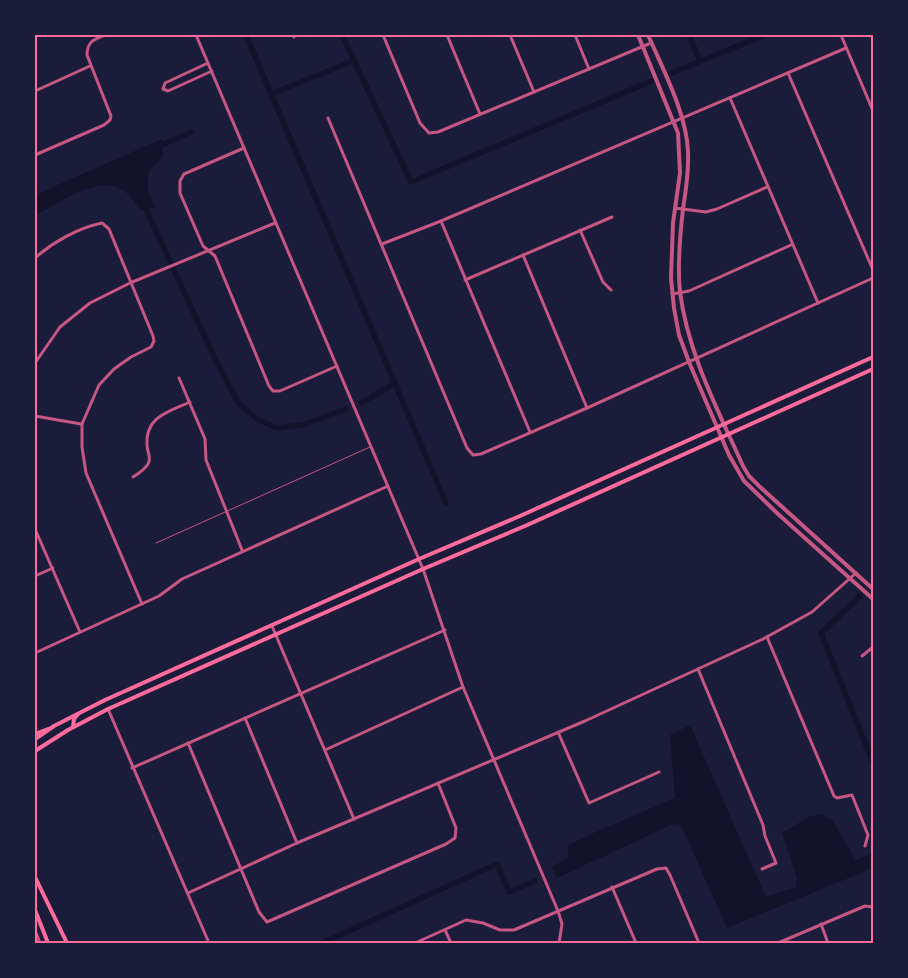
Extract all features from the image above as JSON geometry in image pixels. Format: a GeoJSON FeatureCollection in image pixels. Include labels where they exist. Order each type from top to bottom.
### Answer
{"type":"FeatureCollection","features":[{"type":"Feature","properties":{"kind":"main road"},"geometry":{"type":"LineString","coordinates":[[35,734],[419,559],[520,516],[873,357]]}},
{"type":"Feature","properties":{"kind":"main road"},"geometry":{"type":"LineString","coordinates":[[35,751],[73,727],[108,709],[423,569],[525,526],[873,369]]}},
{"type":"Feature","properties":{"kind":"main road"},"geometry":{"type":"LineString","coordinates":[[73,727],[74,719],[79,713]]}},
{"type":"Feature","properties":{"kind":"main road"},"geometry":{"type":"LineString","coordinates":[[35,739],[54,726]]}},
{"type":"Feature","properties":{"kind":"main road"},"geometry":{"type":"LineString","coordinates":[[35,877],[67,943]]}},
{"type":"Feature","properties":{"kind":"main road"},"geometry":{"type":"LineString","coordinates":[[35,910],[48,943]]}},
{"type":"Feature","properties":{"kind":"street"},"geometry":{"type":"LineString","coordinates":[[35,155],[110,120],[111,116],[87,55],[87,46],[92,41],[105,35]]}},
{"type":"Feature","properties":{"kind":"street"},"geometry":{"type":"LineString","coordinates":[[196,35],[423,569],[463,687],[558,911],[562,924],[559,943]]}},
{"type":"Feature","properties":{"kind":"street"},"geometry":{"type":"LineString","coordinates":[[383,35],[420,123],[429,133],[438,132],[651,43]]}},
{"type":"Feature","properties":{"kind":"street"},"geometry":{"type":"LineString","coordinates":[[447,35],[480,114]]}},
{"type":"Feature","properties":{"kind":"street"},"geometry":{"type":"LineString","coordinates":[[510,35],[534,92]]}},
{"type":"Feature","properties":{"kind":"street"},"geometry":{"type":"LineString","coordinates":[[575,35],[589,68]]}},
{"type":"Feature","properties":{"kind":"street"},"geometry":{"type":"LineString","coordinates":[[638,35],[678,133],[680,173],[672,251],[672,294],[680,335],[688,362],[716,428],[744,481],[873,598]]}},
{"type":"Feature","properties":{"kind":"street"},"geometry":{"type":"LineString","coordinates":[[648,35],[682,118],[688,151],[688,178],[680,251],[680,292],[696,359],[749,476],[873,589]]}},
{"type":"Feature","properties":{"kind":"street"},"geometry":{"type":"LineString","coordinates":[[841,35],[873,111]]}},
{"type":"Feature","properties":{"kind":"street"},"geometry":{"type":"LineString","coordinates":[[382,244],[441,221],[846,48]]}},
{"type":"Feature","properties":{"kind":"street"},"geometry":{"type":"LineString","coordinates":[[208,63],[165,83],[163,88],[168,91],[212,71]]}},
{"type":"Feature","properties":{"kind":"street"},"geometry":{"type":"LineString","coordinates":[[35,91],[90,66]]}},
{"type":"Feature","properties":{"kind":"street"},"geometry":{"type":"LineString","coordinates":[[788,73],[873,270]]}},
{"type":"Feature","properties":{"kind":"street"},"geometry":{"type":"LineString","coordinates":[[730,98],[818,303]]}},
{"type":"Feature","properties":{"kind":"street"},"geometry":{"type":"LineString","coordinates":[[328,118],[467,448],[473,455],[481,454],[587,408],[873,278]]}},
{"type":"Feature","properties":{"kind":"street"},"geometry":{"type":"LineString","coordinates":[[244,148],[184,174],[180,181],[180,193],[203,246],[215,256],[268,386],[273,391],[280,390],[337,366]]}},
{"type":"Feature","properties":{"kind":"street"},"geometry":{"type":"LineString","coordinates":[[675,208],[706,212],[717,209],[767,186]]}},
{"type":"Feature","properties":{"kind":"street"},"geometry":{"type":"LineString","coordinates":[[465,280],[612,217]]}},
{"type":"Feature","properties":{"kind":"street"},"geometry":{"type":"LineString","coordinates":[[441,221],[530,432]]}},
{"type":"Feature","properties":{"kind":"street"},"geometry":{"type":"LineString","coordinates":[[35,363],[60,327],[90,303],[130,283],[275,223]]}},
{"type":"Feature","properties":{"kind":"street"},"geometry":{"type":"LineString","coordinates":[[35,258],[61,240],[92,225],[102,224],[109,230],[154,341],[151,347],[131,357],[114,369],[99,386],[82,424],[82,447],[86,473],[142,604]]}},
{"type":"Feature","properties":{"kind":"street"},"geometry":{"type":"LineString","coordinates":[[580,230],[603,282],[612,290]]}},
{"type":"Feature","properties":{"kind":"street"},"geometry":{"type":"LineString","coordinates":[[672,294],[688,291],[792,245]]}},
{"type":"Feature","properties":{"kind":"street"},"geometry":{"type":"LineString","coordinates":[[523,255],[587,408]]}},
{"type":"Feature","properties":{"kind":"street"},"geometry":{"type":"LineString","coordinates":[[179,378],[205,439],[206,460],[242,550]]}},
{"type":"Feature","properties":{"kind":"street"},"geometry":{"type":"LineString","coordinates":[[133,478],[148,465],[150,458],[147,447],[147,434],[151,424],[161,415],[190,402]]}},
{"type":"Feature","properties":{"kind":"street"},"geometry":{"type":"LineString","coordinates":[[35,416],[82,424]]}},
{"type":"Feature","properties":{"kind":"street"},"geometry":{"type":"LineString","coordinates":[[35,653],[159,596],[182,579],[242,550],[388,486]]}},
{"type":"Feature","properties":{"kind":"street"},"geometry":{"type":"LineString","coordinates":[[35,529],[80,632]]}},
{"type":"Feature","properties":{"kind":"street"},"geometry":{"type":"LineString","coordinates":[[35,576],[53,568]]}},
{"type":"Feature","properties":{"kind":"street"},"geometry":{"type":"LineString","coordinates":[[188,893],[297,843],[558,732],[767,637],[812,612],[856,573]]}},
{"type":"Feature","properties":{"kind":"street"},"geometry":{"type":"LineString","coordinates":[[272,626],[354,819]]}},
{"type":"Feature","properties":{"kind":"street"},"geometry":{"type":"LineString","coordinates":[[132,768],[445,630]]}},
{"type":"Feature","properties":{"kind":"street"},"geometry":{"type":"LineString","coordinates":[[767,637],[834,796],[837,798],[852,795],[868,834],[865,846]]}},
{"type":"Feature","properties":{"kind":"street"},"geometry":{"type":"LineString","coordinates":[[862,656],[873,647]]}},
{"type":"Feature","properties":{"kind":"street"},"geometry":{"type":"LineString","coordinates":[[698,669],[763,825],[765,836],[776,863],[762,869]]}},
{"type":"Feature","properties":{"kind":"street"},"geometry":{"type":"LineString","coordinates":[[325,750],[463,687]]}},
{"type":"Feature","properties":{"kind":"street"},"geometry":{"type":"LineString","coordinates":[[108,709],[209,943]]}},
{"type":"Feature","properties":{"kind":"street"},"geometry":{"type":"LineString","coordinates":[[245,718],[297,843]]}},
{"type":"Feature","properties":{"kind":"street"},"geometry":{"type":"LineString","coordinates":[[558,732],[589,803],[659,772]]}},
{"type":"Feature","properties":{"kind":"street"},"geometry":{"type":"LineString","coordinates":[[188,743],[259,912],[267,922],[446,844],[455,838],[456,828],[438,783]]}},
{"type":"Feature","properties":{"kind":"street"},"geometry":{"type":"LineString","coordinates":[[414,943],[466,920],[483,923],[500,930],[514,930],[657,868],[666,868],[699,943]]}},
{"type":"Feature","properties":{"kind":"street"},"geometry":{"type":"LineString","coordinates":[[612,887],[636,943]]}},
{"type":"Feature","properties":{"kind":"street"},"geometry":{"type":"LineString","coordinates":[[778,943],[865,906],[873,907]]}},
{"type":"Feature","properties":{"kind":"street"},"geometry":{"type":"LineString","coordinates":[[821,924],[828,943]]}},
{"type":"Feature","properties":{"kind":"street"},"geometry":{"type":"LineString","coordinates":[[35,930],[40,943]]}},
{"type":"Feature","properties":{"kind":"street"},"geometry":{"type":"LineString","coordinates":[[445,930],[451,943]]}},
{"type":"Feature","properties":{"kind":"lane"},"geometry":{"type":"LineString","coordinates":[[156,543],[372,446]]}},
{"type":"Feature","properties":{"kind":"shaded area"},"geometry":{"type":"Polygon","coordinates":[[[162,139],[163,157],[148,172],[148,190],[155,207],[140,210],[128,194],[118,188],[106,185],[81,191],[35,216],[35,195],[162,139]]]}},
{"type":"Feature","properties":{"kind":"shaded area"},"geometry":{"type":"Polygon","coordinates":[[[690,725],[766,897],[796,887],[797,878],[782,833],[809,817],[822,814],[832,820],[856,860],[873,853],[873,868],[727,928],[681,825],[673,824],[557,878],[552,867],[569,857],[567,846],[675,798],[670,735],[690,725]]]}},
{"type":"Feature","properties":{"kind":"waterway"},"geometry":{"type":"LineString","coordinates":[[246,35],[446,503]]}},
{"type":"Feature","properties":{"kind":"waterway"},"geometry":{"type":"LineString","coordinates":[[342,35],[411,182],[652,81]]}},
{"type":"Feature","properties":{"kind":"waterway"},"geometry":{"type":"LineString","coordinates":[[689,35],[700,61]]}},
{"type":"Feature","properties":{"kind":"waterway"},"geometry":{"type":"LineString","coordinates":[[670,74],[764,35]]}},
{"type":"Feature","properties":{"kind":"waterway"},"geometry":{"type":"LineString","coordinates":[[271,94],[353,61]]}},
{"type":"Feature","properties":{"kind":"waterway"},"geometry":{"type":"LineString","coordinates":[[155,148],[191,132]]}},
{"type":"Feature","properties":{"kind":"waterway"},"geometry":{"type":"LineString","coordinates":[[143,203],[216,361],[239,404],[257,419],[277,428],[306,424],[346,409]]}},
{"type":"Feature","properties":{"kind":"waterway"},"geometry":{"type":"LineString","coordinates":[[361,403],[394,384]]}},
{"type":"Feature","properties":{"kind":"waterway"},"geometry":{"type":"LineString","coordinates":[[860,596],[821,633],[873,763]]}},
{"type":"Feature","properties":{"kind":"waterway"},"geometry":{"type":"LineString","coordinates":[[322,943],[497,864],[509,892],[535,881]]}}]}
